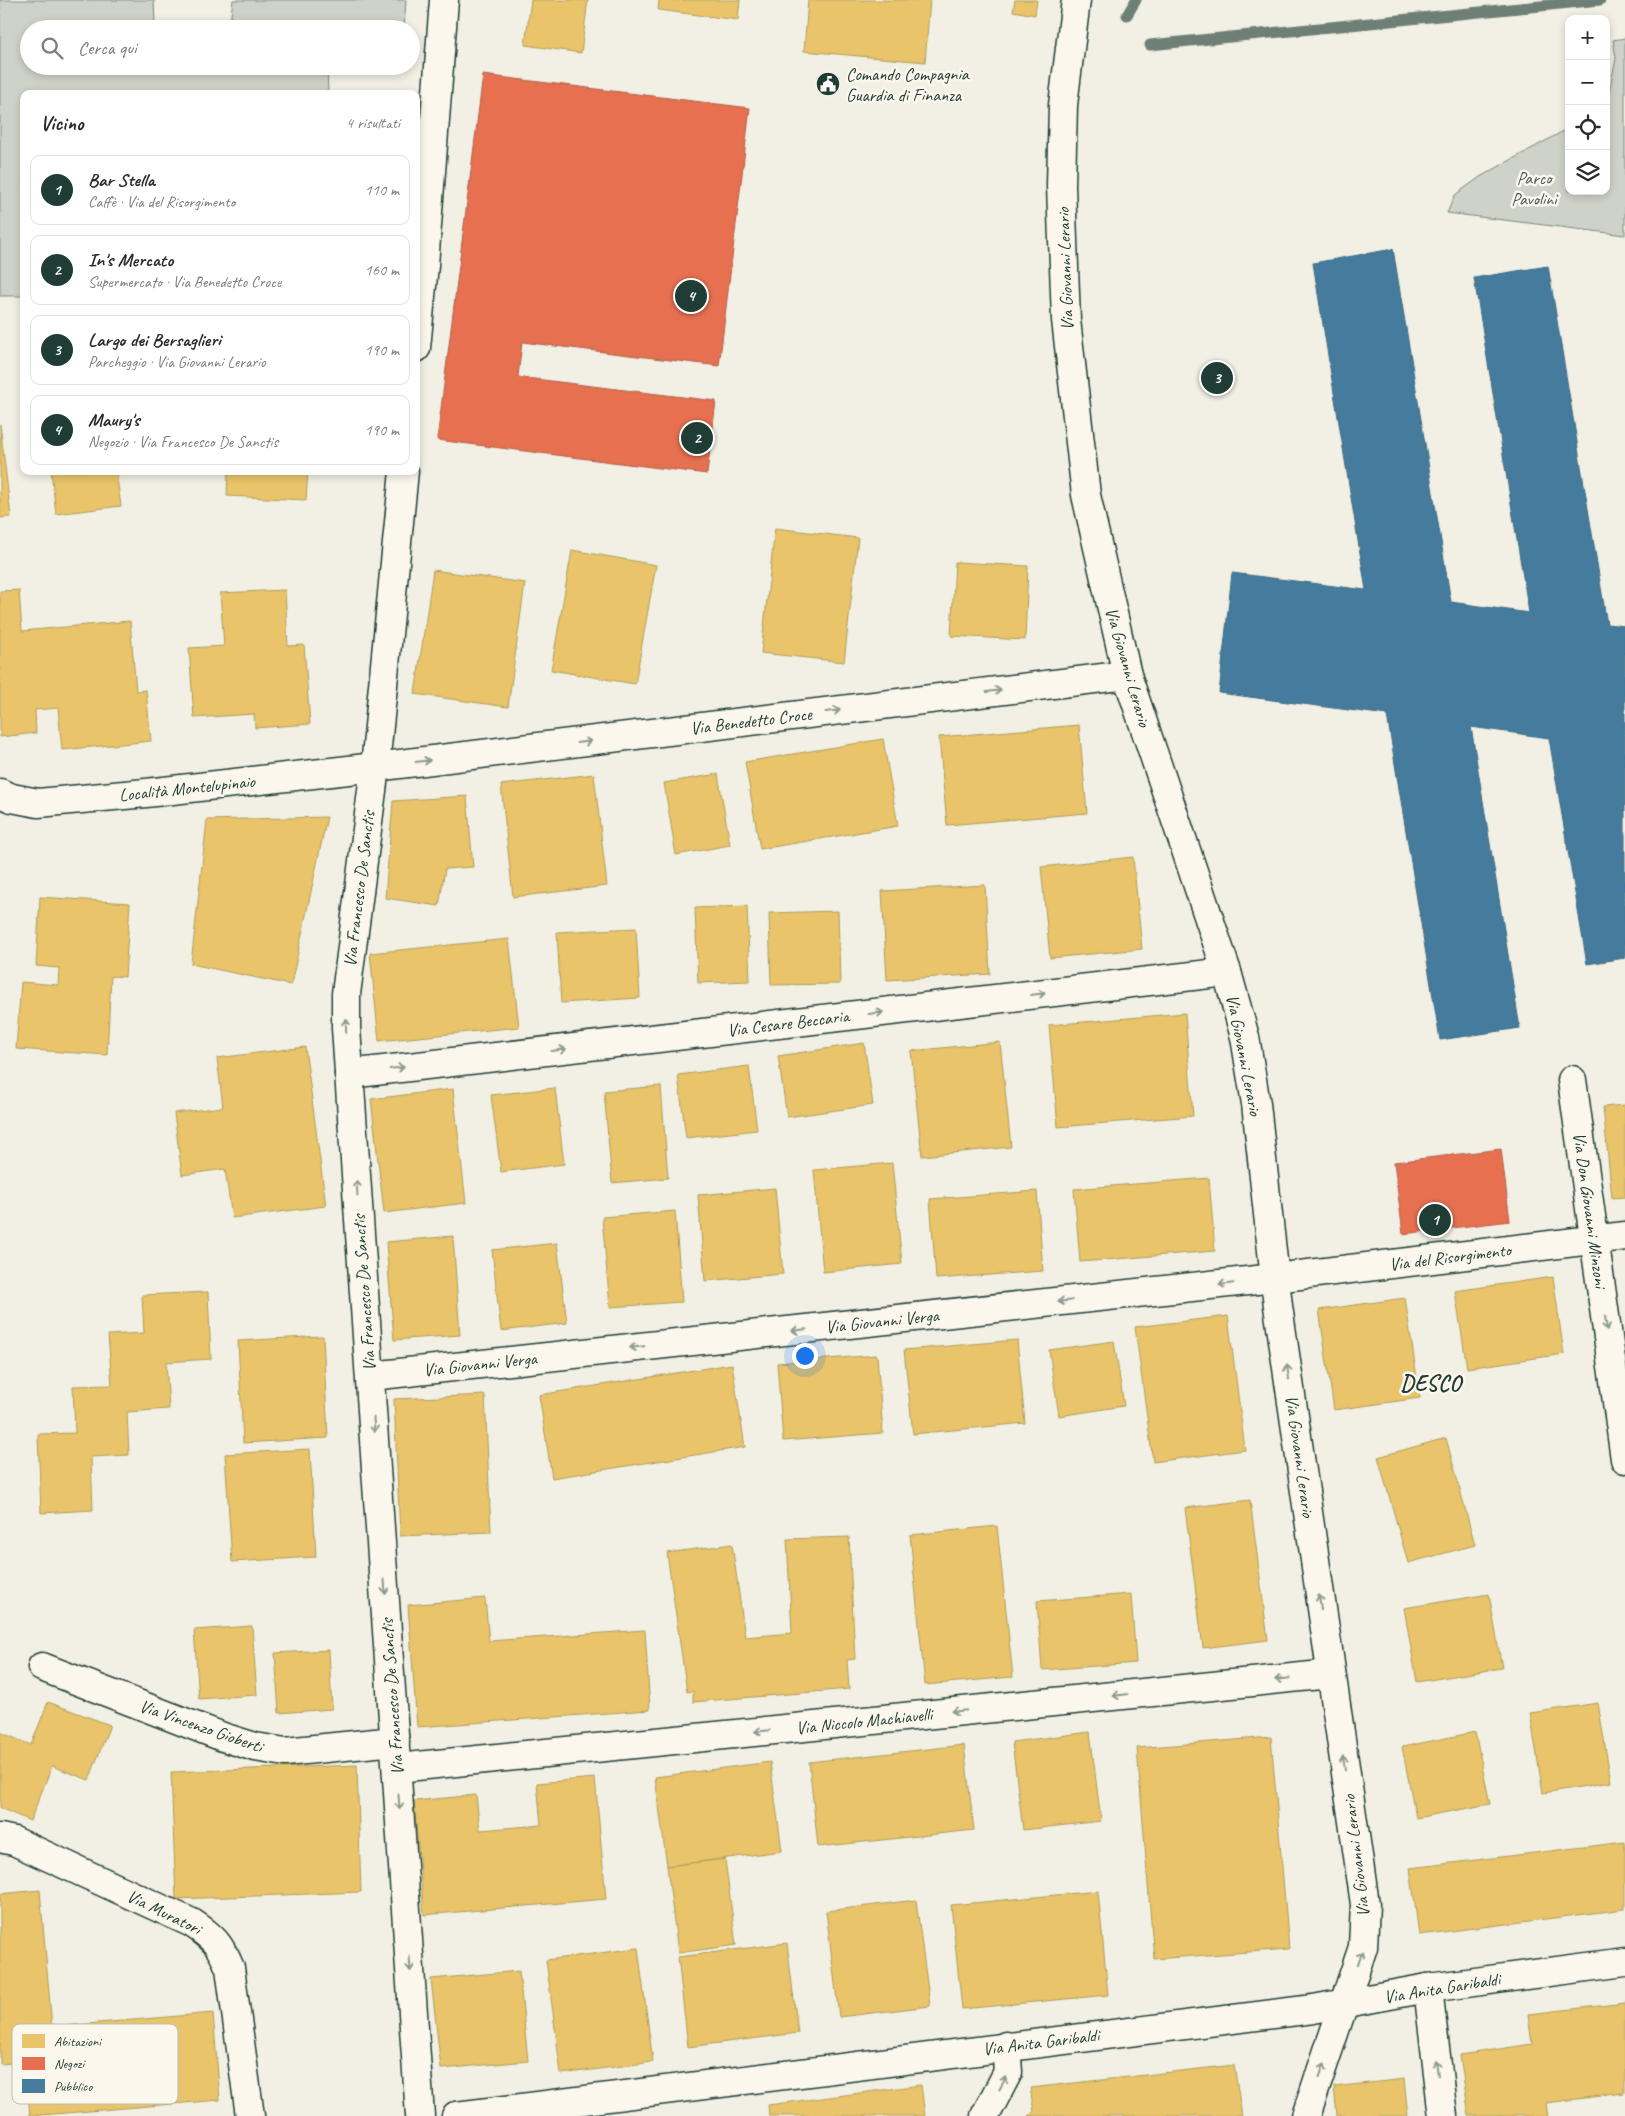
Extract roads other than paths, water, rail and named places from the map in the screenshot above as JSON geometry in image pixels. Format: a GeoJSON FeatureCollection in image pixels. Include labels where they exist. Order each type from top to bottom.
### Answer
{"type":"FeatureCollection","features":[{"type":"Feature","properties":{"kind":"street"},"geometry":{"type":"LineString","coordinates":[[420,306],[444,0]]}},
{"type":"Feature","properties":{"kind":"street","name":"Via Giovanni Lerario"},"geometry":{"type":"LineString","coordinates":[[1076,0],[1063,105],[1062,186],[1066,320],[1086,495],[1127,675],[1227,972],[1244,1037],[1256,1104],[1275,1278],[1330,1674],[1365,1904],[1364,1947],[1306,2116]]}},
{"type":"Feature","properties":{"kind":"street","name":"Via Francesco De Sanctis"},"geometry":{"type":"LineString","coordinates":[[404,475],[375,767],[346,994],[349,1074],[420,2116]]}},
{"type":"Feature","properties":{"kind":"street","name":"Via Benedetto Croce"},"geometry":{"type":"LineString","coordinates":[[375,767],[1127,675]]}},
{"type":"Feature","properties":{"kind":"street","name":"Località Montelupinaio"},"geometry":{"type":"LineString","coordinates":[[0,793],[12,798],[38,803],[146,793],[375,767]]}},
{"type":"Feature","properties":{"kind":"street","name":"Via Cesare Beccaria"},"geometry":{"type":"LineString","coordinates":[[349,1074],[1227,972]]}},
{"type":"Feature","properties":{"kind":"street","name":"Via Don Giovanni Minzoni"},"geometry":{"type":"LineString","coordinates":[[1572,1080],[1625,1459]]}},
{"type":"Feature","properties":{"kind":"street","name":"Via del Risorgimento"},"geometry":{"type":"LineString","coordinates":[[1275,1278],[1625,1236]]}},
{"type":"Feature","properties":{"kind":"street","name":"Via Giovanni Verga"},"geometry":{"type":"LineString","coordinates":[[370,1376],[1275,1278]]}},
{"type":"Feature","properties":{"kind":"street","name":"Via Vincenzo Gioberti"},"geometry":{"type":"LineString","coordinates":[[42,1667],[255,1748],[284,1752],[396,1754]]}},
{"type":"Feature","properties":{"kind":"street","name":"Via Niccolo Machiavelli"},"geometry":{"type":"LineString","coordinates":[[396,1754],[1330,1674]]}},
{"type":"Feature","properties":{"kind":"street","name":"Via Muratori"},"geometry":{"type":"LineString","coordinates":[[0,1838],[23,1845],[192,1923],[211,1935],[222,1949],[230,1968],[250,2116]]}},
{"type":"Feature","properties":{"kind":"street","name":"Via Anita Garibaldi"},"geometry":{"type":"LineString","coordinates":[[456,2116],[1344,2004],[1428,1988],[1625,1962]]}},
{"type":"Feature","properties":{"kind":"street"},"geometry":{"type":"LineString","coordinates":[[1428,1988],[1443,2116]]}},
{"type":"Feature","properties":{"kind":"street"},"geometry":{"type":"LineString","coordinates":[[985,2116],[1008,2072],[1006,2046]]}},
{"type":"Feature","properties":{"kind":"waterway"},"geometry":{"type":"LineString","coordinates":[[1127,15],[1136,0]]}},
{"type":"Feature","properties":{"kind":"waterway"},"geometry":{"type":"LineString","coordinates":[[1150,45],[1600,0]]}},
{"type":"Feature","properties":{"kind":"place","name":"Comando Compagnia Guardia di Finanza"},"geometry":{"type":"Point","coordinates":[828,84]}},
{"type":"Feature","properties":{"kind":"place","name":"Maury's"},"geometry":{"type":"Point","coordinates":[691,296]}},
{"type":"Feature","properties":{"kind":"place","name":"Largo dei Bersaglieri"},"geometry":{"type":"Point","coordinates":[1217,378]}},
{"type":"Feature","properties":{"kind":"place","name":"In's Mercato"},"geometry":{"type":"Point","coordinates":[697,438]}},
{"type":"Feature","properties":{"kind":"place","name":"Bar Stella"},"geometry":{"type":"Point","coordinates":[1435,1220]}},
{"type":"Feature","properties":{"kind":"district","name":"DESCO"},"geometry":{"type":"Point","coordinates":[1431,1384]}},
{"type":"Feature","properties":{"kind":"park label","name":"Parco Pavolini"},"geometry":{"type":"Point","coordinates":[1534,188]}}]}
